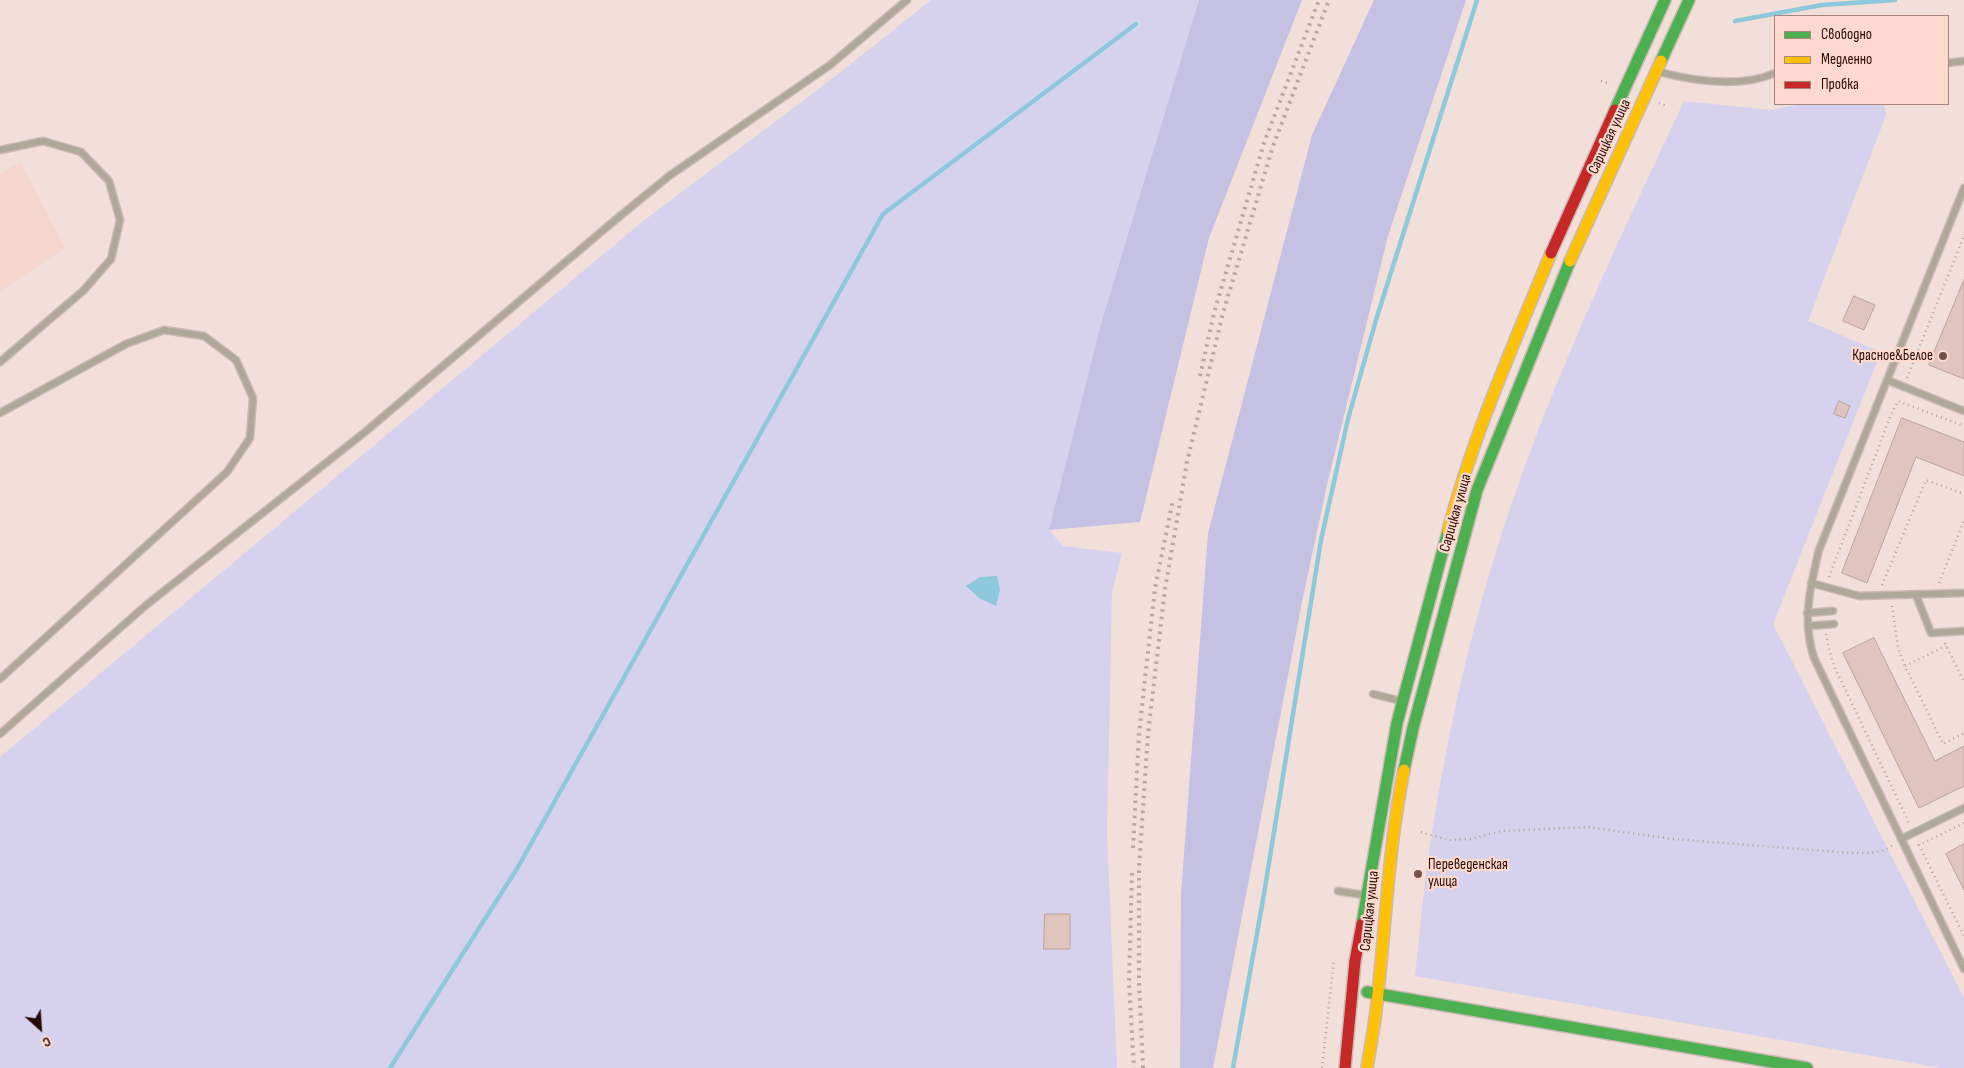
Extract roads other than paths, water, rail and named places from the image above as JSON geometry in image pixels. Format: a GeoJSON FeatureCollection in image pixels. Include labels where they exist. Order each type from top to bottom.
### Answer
{"type":"FeatureCollection","features":[{"type":"Feature","properties":{"kind":"street","name":"Сарицкая улица"},"geometry":{"type":"LineString","coordinates":[[1345,1068],[1354,961],[1396,723],[1461,481],[1508,358],[1559,234],[1665,0]]}},
{"type":"Feature","properties":{"kind":"street","name":"Сарицкая улица"},"geometry":{"type":"LineString","coordinates":[[1368,1068],[1378,994],[1386,890],[1398,801],[1413,728],[1477,490],[1578,242],[1689,0]]}},
{"type":"Feature","properties":{"kind":"street"},"geometry":{"type":"LineString","coordinates":[[1352,990],[1807,1068]]}},
{"type":"Feature","properties":{"kind":"lane"},"geometry":{"type":"LineString","coordinates":[[0,734],[145,606],[365,432],[614,220],[669,176],[830,65],[907,0]]}},
{"type":"Feature","properties":{"kind":"lane"},"geometry":{"type":"LineString","coordinates":[[1949,63],[1964,61]]}},
{"type":"Feature","properties":{"kind":"lane"},"geometry":{"type":"LineString","coordinates":[[1656,72],[1694,80],[1749,81],[1774,73]]}},
{"type":"Feature","properties":{"kind":"lane"},"geometry":{"type":"LineString","coordinates":[[0,150],[43,141],[81,152],[109,181],[120,220],[111,259],[84,290],[0,362]]}},
{"type":"Feature","properties":{"kind":"lane"},"geometry":{"type":"LineString","coordinates":[[1964,188],[1819,550],[1811,583],[1807,614],[1809,643],[1814,658],[1964,969]]}},
{"type":"Feature","properties":{"kind":"lane"},"geometry":{"type":"LineString","coordinates":[[0,412],[126,344],[164,330],[204,336],[236,360],[253,398],[250,438],[227,472],[0,679]]}},
{"type":"Feature","properties":{"kind":"lane"},"geometry":{"type":"LineString","coordinates":[[1887,380],[1964,410]]}},
{"type":"Feature","properties":{"kind":"lane"},"geometry":{"type":"LineString","coordinates":[[1811,583],[1859,596],[1964,593]]}},
{"type":"Feature","properties":{"kind":"lane"},"geometry":{"type":"LineString","coordinates":[[1916,595],[1931,633],[1964,631]]}},
{"type":"Feature","properties":{"kind":"lane"},"geometry":{"type":"LineString","coordinates":[[1807,614],[1833,611]]}},
{"type":"Feature","properties":{"kind":"lane"},"geometry":{"type":"LineString","coordinates":[[1808,626],[1834,624]]}},
{"type":"Feature","properties":{"kind":"lane"},"geometry":{"type":"LineString","coordinates":[[1373,694],[1402,702]]}},
{"type":"Feature","properties":{"kind":"lane"},"geometry":{"type":"LineString","coordinates":[[1901,839],[1964,808]]}},
{"type":"Feature","properties":{"kind":"lane"},"geometry":{"type":"LineString","coordinates":[[1338,891],[1366,896]]}},
{"type":"Feature","properties":{"kind":"water"},"geometry":{"type":"Polygon","coordinates":[[[997,576],[1000,590],[996,606],[979,598],[966,586],[980,577],[997,576]]]}},
{"type":"Feature","properties":{"kind":"waterway"},"geometry":{"type":"LineString","coordinates":[[1233,1068],[1264,894],[1321,540],[1348,419],[1376,320],[1477,0]]}},
{"type":"Feature","properties":{"kind":"waterway"},"geometry":{"type":"LineString","coordinates":[[1735,21],[1822,5],[1895,0]]}},
{"type":"Feature","properties":{"kind":"waterway"},"geometry":{"type":"LineString","coordinates":[[390,1068],[518,867],[883,214],[1136,24]]}},
{"type":"Feature","properties":{"kind":"railway"},"geometry":{"type":"LineString","coordinates":[[1200,376],[1214,313],[1264,143],[1319,0]]}},
{"type":"Feature","properties":{"kind":"railway"},"geometry":{"type":"LineString","coordinates":[[1143,1068],[1139,982],[1139,868],[1148,734],[1165,589],[1187,462],[1223,313],[1273,146],[1329,0]]}},
{"type":"Feature","properties":{"kind":"railway"},"geometry":{"type":"LineString","coordinates":[[1133,848],[1139,734],[1155,588],[1173,500]]}},
{"type":"Feature","properties":{"kind":"railway"},"geometry":{"type":"LineString","coordinates":[[1132,873],[1129,982],[1134,1068]]}},
{"type":"Feature","properties":{"kind":"place","name":"Красное&Белое"},"geometry":{"type":"Point","coordinates":[1943,356]}},
{"type":"Feature","properties":{"kind":"place","name":"Переведенская улица"},"geometry":{"type":"Point","coordinates":[1418,874]}}]}
